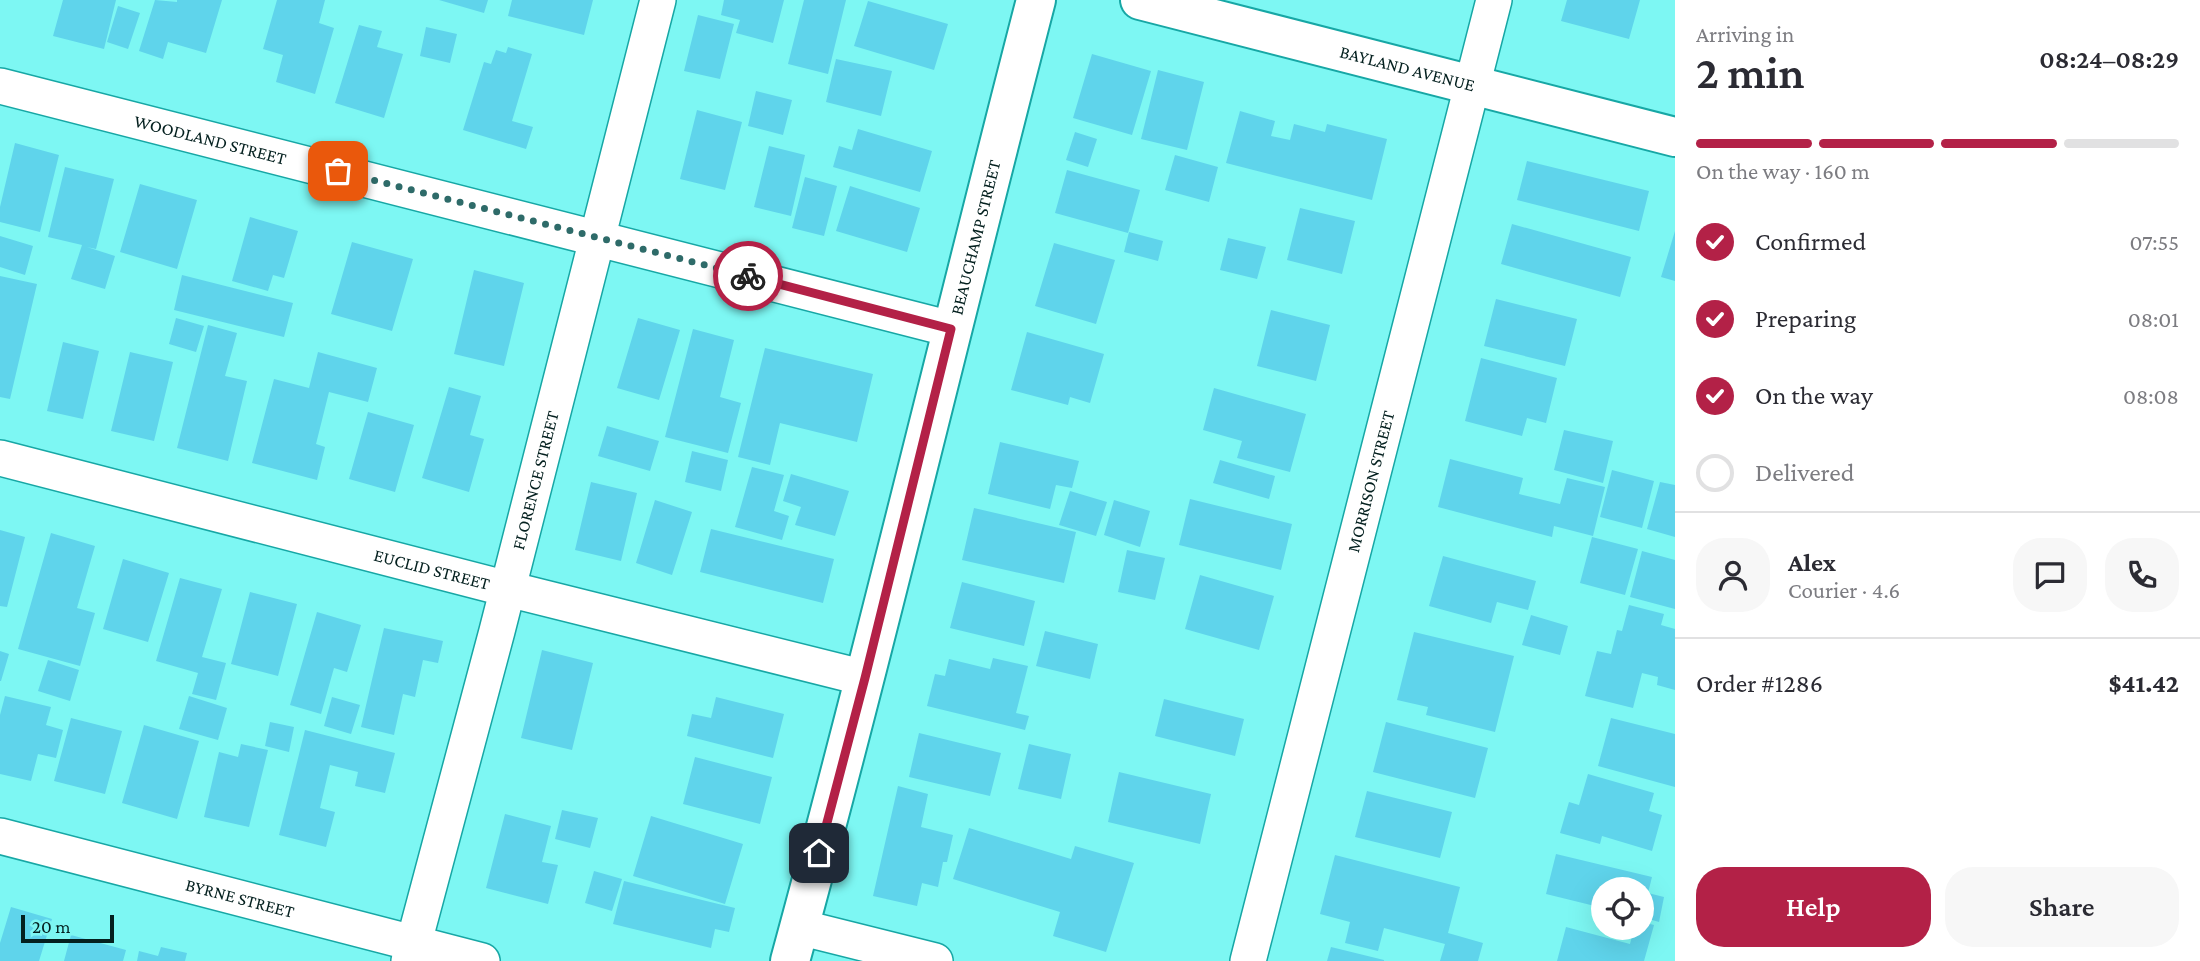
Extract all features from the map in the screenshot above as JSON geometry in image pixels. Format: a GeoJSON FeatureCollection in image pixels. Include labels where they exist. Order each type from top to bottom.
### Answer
{"type":"FeatureCollection","features":[{"type":"Feature","properties":{"kind":"street","name":"FLORENCE STREET"},"geometry":{"type":"LineString","coordinates":[[411,952],[508,589],[658,0]]}},
{"type":"Feature","properties":{"kind":"street","name":"BEAUCHAMP STREET"},"geometry":{"type":"LineString","coordinates":[[795,944],[1036,0]]}},
{"type":"Feature","properties":{"kind":"street","name":"BAYLAND AVENUE"},"geometry":{"type":"LineString","coordinates":[[1140,0],[1675,137]]}},
{"type":"Feature","properties":{"kind":"street","name":"MORRISON STREET"},"geometry":{"type":"LineString","coordinates":[[1248,961],[1494,0]]}},
{"type":"Feature","properties":{"kind":"street","name":"WOODLAND STREET"},"geometry":{"type":"LineString","coordinates":[[0,86],[951,329]]}},
{"type":"Feature","properties":{"kind":"street","name":"EUCLID STREET"},"geometry":{"type":"LineString","coordinates":[[0,458],[865,678]]}},
{"type":"Feature","properties":{"kind":"street","name":"BYRNE STREET"},"geometry":{"type":"LineString","coordinates":[[0,836],[411,952],[482,961]]}},
{"type":"Feature","properties":{"kind":"street"},"geometry":{"type":"LineString","coordinates":[[795,944],[935,961]]}},
{"type":"Feature","properties":{"kind":"building"},"geometry":{"type":"Polygon","coordinates":[[[63,0],[116,0],[104,49],[53,36],[63,0]]]}},
{"type":"Feature","properties":{"kind":"building"},"geometry":{"type":"Polygon","coordinates":[[[155,0],[222,0],[206,53],[168,42],[163,59],[139,51],[155,0]]]}},
{"type":"Feature","properties":{"kind":"building"},"geometry":{"type":"Polygon","coordinates":[[[277,0],[325,0],[319,23],[334,28],[315,94],[276,82],[283,55],[263,49],[277,0]]]}},
{"type":"Feature","properties":{"kind":"building"},"geometry":{"type":"Polygon","coordinates":[[[439,0],[488,0],[484,13],[439,0]]]}},
{"type":"Feature","properties":{"kind":"building"},"geometry":{"type":"Polygon","coordinates":[[[512,0],[593,0],[584,35],[508,16],[512,0]]]}},
{"type":"Feature","properties":{"kind":"building"},"geometry":{"type":"Polygon","coordinates":[[[724,0],[784,0],[773,43],[736,33],[740,20],[721,15],[724,0]]]}},
{"type":"Feature","properties":{"kind":"building"},"geometry":{"type":"Polygon","coordinates":[[[804,0],[846,0],[828,74],[788,64],[804,0]]]}},
{"type":"Feature","properties":{"kind":"building"},"geometry":{"type":"Polygon","coordinates":[[[1567,0],[1640,0],[1629,39],[1561,21],[1567,0]]]}},
{"type":"Feature","properties":{"kind":"building"},"geometry":{"type":"Polygon","coordinates":[[[868,1],[948,24],[934,70],[854,46],[868,1]]]}},
{"type":"Feature","properties":{"kind":"building"},"geometry":{"type":"Polygon","coordinates":[[[118,6],[140,13],[128,49],[107,42],[118,6]]]}},
{"type":"Feature","properties":{"kind":"building"},"geometry":{"type":"Polygon","coordinates":[[[698,15],[734,24],[720,79],[684,71],[698,15]]]}},
{"type":"Feature","properties":{"kind":"building"},"geometry":{"type":"Polygon","coordinates":[[[359,25],[382,31],[377,47],[403,54],[384,118],[335,103],[359,25]]]}},
{"type":"Feature","properties":{"kind":"building"},"geometry":{"type":"Polygon","coordinates":[[[426,27],[457,34],[450,63],[420,56],[426,27]]]}},
{"type":"Feature","properties":{"kind":"building"},"geometry":{"type":"Polygon","coordinates":[[[508,47],[532,54],[512,121],[533,127],[526,149],[463,130],[484,62],[491,64],[496,50],[506,53],[508,47]]]}},
{"type":"Feature","properties":{"kind":"building"},"geometry":{"type":"Polygon","coordinates":[[[1092,54],[1151,71],[1132,135],[1073,118],[1092,54]]]}},
{"type":"Feature","properties":{"kind":"building"},"geometry":{"type":"Polygon","coordinates":[[[836,59],[892,71],[881,116],[826,102],[836,59]]]}},
{"type":"Feature","properties":{"kind":"building"},"geometry":{"type":"Polygon","coordinates":[[[1158,70],[1204,82],[1187,150],[1141,139],[1158,70]]]}},
{"type":"Feature","properties":{"kind":"building"},"geometry":{"type":"Polygon","coordinates":[[[756,91],[792,100],[783,135],[748,126],[756,91]]]}},
{"type":"Feature","properties":{"kind":"building"},"geometry":{"type":"Polygon","coordinates":[[[697,110],[742,122],[725,190],[680,179],[697,110]]]}},
{"type":"Feature","properties":{"kind":"building"},"geometry":{"type":"Polygon","coordinates":[[[1240,111],[1275,121],[1271,136],[1290,140],[1294,124],[1325,132],[1327,124],[1387,139],[1372,200],[1226,163],[1240,111]]]}},
{"type":"Feature","properties":{"kind":"building"},"geometry":{"type":"Polygon","coordinates":[[[858,129],[932,151],[920,192],[833,167],[839,146],[852,150],[858,129]]]}},
{"type":"Feature","properties":{"kind":"building"},"geometry":{"type":"Polygon","coordinates":[[[1075,132],[1097,139],[1088,167],[1066,160],[1075,132]]]}},
{"type":"Feature","properties":{"kind":"building"},"geometry":{"type":"Polygon","coordinates":[[[15,143],[59,155],[40,232],[0,222],[0,207],[15,143]]]}},
{"type":"Feature","properties":{"kind":"building"},"geometry":{"type":"Polygon","coordinates":[[[769,146],[805,155],[791,216],[754,207],[769,146]]]}},
{"type":"Feature","properties":{"kind":"building"},"geometry":{"type":"Polygon","coordinates":[[[1175,155],[1218,167],[1209,202],[1165,190],[1175,155]]]}},
{"type":"Feature","properties":{"kind":"building"},"geometry":{"type":"Polygon","coordinates":[[[1527,161],[1649,191],[1639,231],[1517,200],[1527,161]]]}},
{"type":"Feature","properties":{"kind":"building"},"geometry":{"type":"Polygon","coordinates":[[[65,167],[114,179],[96,249],[87,247],[115,256],[105,289],[71,279],[82,245],[48,237],[65,167]]]}},
{"type":"Feature","properties":{"kind":"building"},"geometry":{"type":"Polygon","coordinates":[[[1067,170],[1140,190],[1128,233],[1055,213],[1067,170]]]}},
{"type":"Feature","properties":{"kind":"building"},"geometry":{"type":"Polygon","coordinates":[[[805,177],[837,186],[824,236],[792,228],[805,177]]]}},
{"type":"Feature","properties":{"kind":"building"},"geometry":{"type":"Polygon","coordinates":[[[140,184],[197,200],[177,269],[120,252],[140,184]]]}},
{"type":"Feature","properties":{"kind":"building"},"geometry":{"type":"Polygon","coordinates":[[[850,186],[920,208],[907,252],[836,231],[850,186]]]}},
{"type":"Feature","properties":{"kind":"building"},"geometry":{"type":"Polygon","coordinates":[[[1300,208],[1355,221],[1342,274],[1287,260],[1300,208]]]}},
{"type":"Feature","properties":{"kind":"building"},"geometry":{"type":"Polygon","coordinates":[[[250,217],[298,231],[284,278],[273,275],[268,291],[232,281],[250,217]]]}},
{"type":"Feature","properties":{"kind":"building"},"geometry":{"type":"Polygon","coordinates":[[[1512,224],[1631,257],[1620,297],[1501,264],[1512,224]]]}},
{"type":"Feature","properties":{"kind":"building"},"geometry":{"type":"Polygon","coordinates":[[[1675,231],[1675,281],[1661,277],[1675,231]]]}},
{"type":"Feature","properties":{"kind":"building"},"geometry":{"type":"Polygon","coordinates":[[[1129,232],[1163,241],[1158,261],[1124,252],[1129,232]]]}},
{"type":"Feature","properties":{"kind":"building"},"geometry":{"type":"Polygon","coordinates":[[[0,236],[33,246],[25,275],[0,267],[0,236]]]}},
{"type":"Feature","properties":{"kind":"building"},"geometry":{"type":"Polygon","coordinates":[[[1228,238],[1266,247],[1257,279],[1220,270],[1228,238]]]}},
{"type":"Feature","properties":{"kind":"building"},"geometry":{"type":"Polygon","coordinates":[[[352,242],[413,259],[392,331],[331,314],[352,242]]]}},
{"type":"Feature","properties":{"kind":"building"},"geometry":{"type":"Polygon","coordinates":[[[1054,243],[1115,260],[1096,324],[1035,306],[1054,243]]]}},
{"type":"Feature","properties":{"kind":"building"},"geometry":{"type":"Polygon","coordinates":[[[474,270],[524,283],[504,366],[454,354],[474,270]]]}},
{"type":"Feature","properties":{"kind":"building"},"geometry":{"type":"Polygon","coordinates":[[[182,275],[293,303],[284,337],[174,310],[182,275]]]}},
{"type":"Feature","properties":{"kind":"building"},"geometry":{"type":"Polygon","coordinates":[[[0,276],[37,284],[10,399],[0,397],[0,276]]]}},
{"type":"Feature","properties":{"kind":"building"},"geometry":{"type":"Polygon","coordinates":[[[1496,299],[1577,319],[1565,366],[1484,346],[1496,299]]]}},
{"type":"Feature","properties":{"kind":"building"},"geometry":{"type":"Polygon","coordinates":[[[1271,310],[1330,325],[1316,381],[1257,366],[1271,310]]]}},
{"type":"Feature","properties":{"kind":"building"},"geometry":{"type":"Polygon","coordinates":[[[176,318],[204,326],[196,352],[169,344],[176,318]]]}},
{"type":"Feature","properties":{"kind":"building"},"geometry":{"type":"Polygon","coordinates":[[[638,318],[680,330],[659,400],[617,388],[638,318]]]}},
{"type":"Feature","properties":{"kind":"building"},"geometry":{"type":"Polygon","coordinates":[[[208,325],[237,333],[225,376],[247,381],[228,461],[177,448],[208,325]]]}},
{"type":"Feature","properties":{"kind":"building"},"geometry":{"type":"Polygon","coordinates":[[[693,329],[734,340],[720,397],[741,403],[728,453],[665,437],[693,329]]]}},
{"type":"Feature","properties":{"kind":"building"},"geometry":{"type":"Polygon","coordinates":[[[1027,332],[1104,354],[1090,403],[1070,397],[1068,405],[1011,390],[1027,332]]]}},
{"type":"Feature","properties":{"kind":"building"},"geometry":{"type":"Polygon","coordinates":[[[63,342],[99,351],[83,419],[47,411],[63,342]]]}},
{"type":"Feature","properties":{"kind":"building"},"geometry":{"type":"Polygon","coordinates":[[[765,348],[873,374],[857,442],[780,423],[770,465],[738,457],[765,348]]]}},
{"type":"Feature","properties":{"kind":"building"},"geometry":{"type":"Polygon","coordinates":[[[130,352],[173,362],[154,441],[111,431],[130,352]]]}},
{"type":"Feature","properties":{"kind":"building"},"geometry":{"type":"Polygon","coordinates":[[[318,352],[377,368],[368,402],[329,392],[316,444],[325,447],[317,480],[252,463],[274,379],[309,388],[318,352]]]}},
{"type":"Feature","properties":{"kind":"building"},"geometry":{"type":"Polygon","coordinates":[[[1481,358],[1557,378],[1546,423],[1527,418],[1522,436],[1465,421],[1481,358]]]}},
{"type":"Feature","properties":{"kind":"building"},"geometry":{"type":"Polygon","coordinates":[[[449,387],[481,396],[470,435],[484,439],[469,492],[422,478],[449,387]]]}},
{"type":"Feature","properties":{"kind":"building"},"geometry":{"type":"Polygon","coordinates":[[[1214,388],[1306,414],[1290,472],[1237,458],[1242,441],[1203,430],[1214,388]]]}},
{"type":"Feature","properties":{"kind":"building"},"geometry":{"type":"Polygon","coordinates":[[[368,412],[414,425],[395,492],[349,479],[368,412]]]}},
{"type":"Feature","properties":{"kind":"building"},"geometry":{"type":"Polygon","coordinates":[[[607,426],[659,441],[650,471],[598,456],[607,426]]]}},
{"type":"Feature","properties":{"kind":"building"},"geometry":{"type":"Polygon","coordinates":[[[1564,430],[1613,441],[1603,483],[1554,470],[1564,430]]]}},
{"type":"Feature","properties":{"kind":"building"},"geometry":{"type":"Polygon","coordinates":[[[1000,442],[1079,461],[1072,488],[1056,485],[1050,509],[988,494],[1000,442]]]}},
{"type":"Feature","properties":{"kind":"building"},"geometry":{"type":"Polygon","coordinates":[[[692,451],[728,460],[721,491],[685,482],[692,451]]]}},
{"type":"Feature","properties":{"kind":"building"},"geometry":{"type":"Polygon","coordinates":[[[1450,459],[1523,478],[1519,494],[1560,504],[1567,478],[1605,487],[1593,536],[1554,526],[1552,537],[1438,507],[1450,459]]]}},
{"type":"Feature","properties":{"kind":"building"},"geometry":{"type":"Polygon","coordinates":[[[1220,460],[1275,476],[1269,499],[1213,483],[1220,460]]]}},
{"type":"Feature","properties":{"kind":"building"},"geometry":{"type":"Polygon","coordinates":[[[752,467],[784,475],[774,511],[789,516],[782,540],[735,527],[752,467]]]}},
{"type":"Feature","properties":{"kind":"building"},"geometry":{"type":"Polygon","coordinates":[[[1612,470],[1654,481],[1642,528],[1600,517],[1612,470]]]}},
{"type":"Feature","properties":{"kind":"building"},"geometry":{"type":"Polygon","coordinates":[[[791,474],[849,491],[835,536],[795,525],[801,507],[783,501],[791,474]]]}},
{"type":"Feature","properties":{"kind":"building"},"geometry":{"type":"Polygon","coordinates":[[[591,482],[637,493],[621,561],[575,550],[591,482]]]}},
{"type":"Feature","properties":{"kind":"building"},"geometry":{"type":"Polygon","coordinates":[[[1660,482],[1675,485],[1675,537],[1647,529],[1660,482]]]}},
{"type":"Feature","properties":{"kind":"building"},"geometry":{"type":"Polygon","coordinates":[[[1070,491],[1107,502],[1096,536],[1059,525],[1070,491]]]}},
{"type":"Feature","properties":{"kind":"building"},"geometry":{"type":"Polygon","coordinates":[[[1190,499],[1292,524],[1281,570],[1179,545],[1190,499]]]}},
{"type":"Feature","properties":{"kind":"building"},"geometry":{"type":"Polygon","coordinates":[[[655,500],[692,512],[672,575],[636,563],[655,500]]]}},
{"type":"Feature","properties":{"kind":"building"},"geometry":{"type":"Polygon","coordinates":[[[1114,500],[1150,511],[1140,547],[1104,535],[1114,500]]]}},
{"type":"Feature","properties":{"kind":"building"},"geometry":{"type":"Polygon","coordinates":[[[974,508],[1076,532],[1064,583],[962,560],[974,508]]]}},
{"type":"Feature","properties":{"kind":"building"},"geometry":{"type":"Polygon","coordinates":[[[711,529],[834,559],[823,603],[700,572],[711,529]]]}},
{"type":"Feature","properties":{"kind":"building"},"geometry":{"type":"Polygon","coordinates":[[[0,530],[25,537],[7,607],[0,606],[0,530]]]}},
{"type":"Feature","properties":{"kind":"building"},"geometry":{"type":"Polygon","coordinates":[[[51,533],[95,546],[77,608],[95,613],[80,666],[18,649],[51,533]]]}},
{"type":"Feature","properties":{"kind":"building"},"geometry":{"type":"Polygon","coordinates":[[[1592,537],[1638,549],[1625,595],[1580,583],[1592,537]]]}},
{"type":"Feature","properties":{"kind":"building"},"geometry":{"type":"Polygon","coordinates":[[[1127,550],[1165,558],[1155,600],[1118,592],[1127,550]]]}},
{"type":"Feature","properties":{"kind":"building"},"geometry":{"type":"Polygon","coordinates":[[[1642,551],[1675,560],[1675,609],[1630,597],[1642,551]]]}},
{"type":"Feature","properties":{"kind":"building"},"geometry":{"type":"Polygon","coordinates":[[[1443,556],[1536,581],[1528,610],[1497,602],[1491,623],[1429,606],[1443,556]]]}},
{"type":"Feature","properties":{"kind":"building"},"geometry":{"type":"Polygon","coordinates":[[[123,559],[169,573],[148,642],[103,629],[123,559]]]}},
{"type":"Feature","properties":{"kind":"building"},"geometry":{"type":"Polygon","coordinates":[[[1200,575],[1274,596],[1259,650],[1185,629],[1200,575]]]}},
{"type":"Feature","properties":{"kind":"building"},"geometry":{"type":"Polygon","coordinates":[[[180,578],[222,589],[202,657],[226,663],[216,700],[192,694],[198,673],[156,661],[180,578]]]}},
{"type":"Feature","properties":{"kind":"building"},"geometry":{"type":"Polygon","coordinates":[[[962,582],[1035,601],[1024,646],[950,628],[962,582]]]}},
{"type":"Feature","properties":{"kind":"building"},"geometry":{"type":"Polygon","coordinates":[[[250,592],[297,604],[278,676],[231,664],[250,592]]]}},
{"type":"Feature","properties":{"kind":"building"},"geometry":{"type":"Polygon","coordinates":[[[1629,605],[1664,614],[1661,625],[1675,629],[1675,690],[1657,685],[1658,677],[1642,673],[1633,708],[1585,696],[1597,651],[1611,654],[1617,630],[1622,631],[1629,605]]]}},
{"type":"Feature","properties":{"kind":"building"},"geometry":{"type":"Polygon","coordinates":[[[317,612],[361,625],[347,672],[334,668],[321,714],[290,705],[317,612]]]}},
{"type":"Feature","properties":{"kind":"building"},"geometry":{"type":"Polygon","coordinates":[[[1531,615],[1568,626],[1560,655],[1522,645],[1531,615]]]}},
{"type":"Feature","properties":{"kind":"building"},"geometry":{"type":"Polygon","coordinates":[[[384,628],[443,641],[438,663],[423,660],[415,697],[403,694],[394,735],[361,727],[384,628]]]}},
{"type":"Feature","properties":{"kind":"building"},"geometry":{"type":"Polygon","coordinates":[[[1045,631],[1098,644],[1090,679],[1036,666],[1045,631]]]}},
{"type":"Feature","properties":{"kind":"building"},"geometry":{"type":"Polygon","coordinates":[[[1414,632],[1514,656],[1495,732],[1426,715],[1428,707],[1397,700],[1414,632]]]}},
{"type":"Feature","properties":{"kind":"building"},"geometry":{"type":"Polygon","coordinates":[[[542,650],[593,663],[572,750],[521,738],[542,650]]]}},
{"type":"Feature","properties":{"kind":"building"},"geometry":{"type":"Polygon","coordinates":[[[0,651],[9,654],[1,681],[0,681],[0,651]]]}},
{"type":"Feature","properties":{"kind":"building"},"geometry":{"type":"Polygon","coordinates":[[[993,658],[1028,666],[1016,713],[1029,716],[1025,730],[927,706],[935,674],[945,676],[949,659],[990,669],[993,658]]]}},
{"type":"Feature","properties":{"kind":"building"},"geometry":{"type":"Polygon","coordinates":[[[48,660],[79,670],[70,701],[38,691],[48,660]]]}},
{"type":"Feature","properties":{"kind":"building"},"geometry":{"type":"Polygon","coordinates":[[[5,696],[51,707],[46,725],[63,730],[56,758],[38,754],[31,781],[0,774],[0,715],[5,696]]]}},
{"type":"Feature","properties":{"kind":"building"},"geometry":{"type":"Polygon","coordinates":[[[189,696],[227,708],[218,740],[179,729],[189,696]]]}},
{"type":"Feature","properties":{"kind":"building"},"geometry":{"type":"Polygon","coordinates":[[[332,697],[360,705],[351,734],[324,726],[332,697]]]}},
{"type":"Feature","properties":{"kind":"building"},"geometry":{"type":"Polygon","coordinates":[[[716,697],[784,714],[773,758],[687,736],[692,714],[711,718],[716,697]]]}},
{"type":"Feature","properties":{"kind":"building"},"geometry":{"type":"Polygon","coordinates":[[[1164,699],[1244,719],[1235,756],[1155,736],[1164,699]]]}},
{"type":"Feature","properties":{"kind":"building"},"geometry":{"type":"Polygon","coordinates":[[[71,718],[122,731],[105,794],[54,781],[71,718]]]}},
{"type":"Feature","properties":{"kind":"building"},"geometry":{"type":"Polygon","coordinates":[[[1611,718],[1675,734],[1675,787],[1598,766],[1611,718]]]}},
{"type":"Feature","properties":{"kind":"building"},"geometry":{"type":"Polygon","coordinates":[[[270,722],[294,727],[289,752],[265,746],[270,722]]]}},
{"type":"Feature","properties":{"kind":"building"},"geometry":{"type":"Polygon","coordinates":[[[1386,722],[1488,748],[1475,798],[1373,772],[1386,722]]]}},
{"type":"Feature","properties":{"kind":"building"},"geometry":{"type":"Polygon","coordinates":[[[144,725],[199,741],[177,819],[122,803],[144,725]]]}},
{"type":"Feature","properties":{"kind":"building"},"geometry":{"type":"Polygon","coordinates":[[[305,730],[395,753],[385,793],[355,786],[358,772],[330,765],[320,808],[335,812],[326,847],[279,835],[305,730]]]}},
{"type":"Feature","properties":{"kind":"building"},"geometry":{"type":"Polygon","coordinates":[[[919,733],[1001,753],[990,796],[909,777],[919,733]]]}},
{"type":"Feature","properties":{"kind":"building"},"geometry":{"type":"Polygon","coordinates":[[[241,744],[268,750],[249,827],[204,817],[219,752],[238,757],[241,744]]]}},
{"type":"Feature","properties":{"kind":"building"},"geometry":{"type":"Polygon","coordinates":[[[1029,744],[1071,754],[1061,799],[1018,789],[1029,744]]]}},
{"type":"Feature","properties":{"kind":"building"},"geometry":{"type":"Polygon","coordinates":[[[695,757],[772,777],[760,824],[683,804],[695,757]]]}},
{"type":"Feature","properties":{"kind":"building"},"geometry":{"type":"Polygon","coordinates":[[[1119,772],[1211,794],[1200,844],[1108,822],[1119,772]]]}},
{"type":"Feature","properties":{"kind":"building"},"geometry":{"type":"Polygon","coordinates":[[[1588,774],[1654,793],[1649,811],[1662,815],[1652,851],[1602,836],[1600,844],[1560,833],[1569,802],[1579,805],[1588,774]]]}},
{"type":"Feature","properties":{"kind":"building"},"geometry":{"type":"Polygon","coordinates":[[[898,786],[928,794],[921,827],[953,835],[947,862],[943,862],[938,887],[922,883],[917,906],[873,896],[898,786]]]}},
{"type":"Feature","properties":{"kind":"building"},"geometry":{"type":"Polygon","coordinates":[[[1367,791],[1452,812],[1440,858],[1355,837],[1367,791]]]}},
{"type":"Feature","properties":{"kind":"building"},"geometry":{"type":"Polygon","coordinates":[[[562,810],[598,818],[590,848],[555,839],[562,810]]]}},
{"type":"Feature","properties":{"kind":"building"},"geometry":{"type":"Polygon","coordinates":[[[505,814],[551,826],[542,862],[558,865],[548,904],[486,888],[505,814]]]}},
{"type":"Feature","properties":{"kind":"building"},"geometry":{"type":"Polygon","coordinates":[[[651,816],[743,844],[725,904],[633,876],[651,816]]]}},
{"type":"Feature","properties":{"kind":"building"},"geometry":{"type":"Polygon","coordinates":[[[969,828],[1071,859],[1075,846],[1134,863],[1106,952],[1053,936],[1060,912],[953,879],[969,828]]]}},
{"type":"Feature","properties":{"kind":"building"},"geometry":{"type":"Polygon","coordinates":[[[1556,854],[1652,877],[1591,877],[1591,905],[1546,894],[1556,854]]]}},
{"type":"Feature","properties":{"kind":"building"},"geometry":{"type":"Polygon","coordinates":[[[1335,855],[1460,887],[1448,933],[1483,943],[1478,961],[1440,961],[1445,944],[1384,928],[1378,951],[1345,943],[1350,922],[1320,914],[1335,855]]]}},
{"type":"Feature","properties":{"kind":"building"},"geometry":{"type":"Polygon","coordinates":[[[594,871],[622,879],[612,911],[585,903],[594,871]]]}},
{"type":"Feature","properties":{"kind":"building"},"geometry":{"type":"Polygon","coordinates":[[[624,881],[735,908],[729,932],[715,929],[711,948],[613,924],[624,881]]]}},
{"type":"Feature","properties":{"kind":"building"},"geometry":{"type":"Polygon","coordinates":[[[1654,894],[1664,897],[1659,922],[1654,921],[1654,894]]]}},
{"type":"Feature","properties":{"kind":"building"},"geometry":{"type":"Polygon","coordinates":[[[11,907],[52,919],[39,961],[0,961],[0,943],[11,907]]]}},
{"type":"Feature","properties":{"kind":"building"},"geometry":{"type":"Polygon","coordinates":[[[1566,927],[1591,934],[1591,940],[1615,940],[1630,944],[1631,940],[1650,940],[1644,961],[1557,961],[1566,927]]]}},
{"type":"Feature","properties":{"kind":"building"},"geometry":{"type":"Polygon","coordinates":[[[71,935],[126,950],[123,961],[64,961],[71,935]]]}},
{"type":"Feature","properties":{"kind":"building"},"geometry":{"type":"Polygon","coordinates":[[[161,947],[187,953],[185,961],[137,961],[139,951],[158,956],[161,947]]]}},
{"type":"Feature","properties":{"kind":"building"},"geometry":{"type":"Polygon","coordinates":[[[1331,947],[1384,960],[1384,961],[1327,961],[1331,947]]]}},
{"type":"Feature","properties":{"kind":"way so far"},"geometry":{"type":"LineString","coordinates":[[338,171],[748,276]]}},
{"type":"Feature","properties":{"kind":"route"},"geometry":{"type":"LineString","coordinates":[[748,276],[951,329],[819,853]]}}]}
